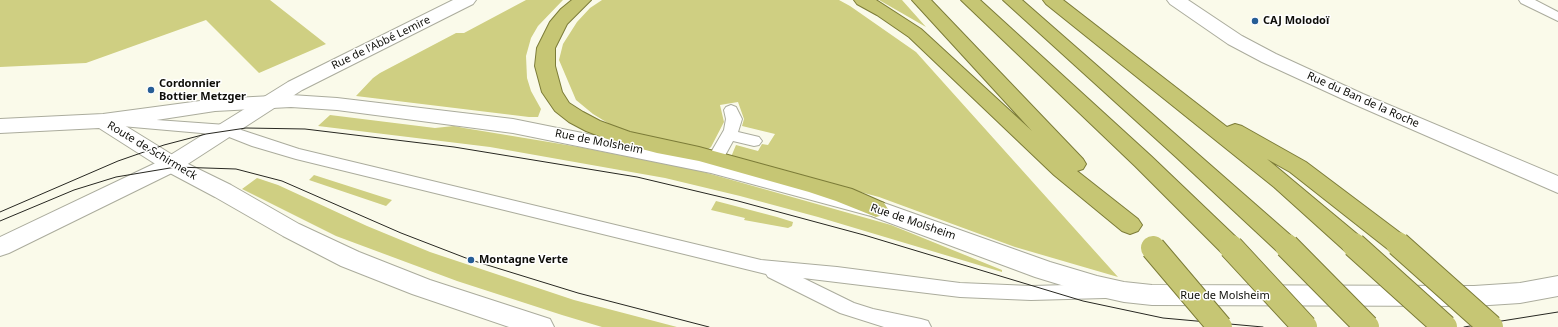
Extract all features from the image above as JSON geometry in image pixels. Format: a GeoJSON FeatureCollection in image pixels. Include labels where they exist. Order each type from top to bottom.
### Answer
{"type":"FeatureCollection","features":[{"type":"Feature","properties":{"kind":"highway"},"geometry":{"type":"LineString","coordinates":[[582,0],[567,12],[559,22],[546,48],[545,66],[552,92],[562,108],[593,126],[623,137],[714,162]]}},
{"type":"Feature","properties":{"kind":"highway"},"geometry":{"type":"LineString","coordinates":[[863,0],[883,11],[915,33],[1062,170],[1130,225]]}},
{"type":"Feature","properties":{"kind":"highway"},"geometry":{"type":"LineString","coordinates":[[921,0],[1153,248],[1220,327]]}},
{"type":"Feature","properties":{"kind":"highway"},"geometry":{"type":"LineString","coordinates":[[970,0],[1143,161],[1231,247],[1305,327]]}},
{"type":"Feature","properties":{"kind":"highway"},"geometry":{"type":"LineString","coordinates":[[1012,0],[1184,152],[1287,246],[1367,327]]}},
{"type":"Feature","properties":{"kind":"highway"},"geometry":{"type":"LineString","coordinates":[[1052,0],[1282,182],[1445,327]]}},
{"type":"Feature","properties":{"kind":"highway"},"geometry":{"type":"LineString","coordinates":[[1164,90],[1298,167],[1398,244],[1491,327]]}},
{"type":"Feature","properties":{"kind":"main road","name":"Rue de l'Abbé Lemire"},"geometry":{"type":"LineString","coordinates":[[120,190],[172,164],[295,86],[467,0]]}},
{"type":"Feature","properties":{"kind":"main road","name":"Rue du Ban de la Roche"},"geometry":{"type":"LineString","coordinates":[[1176,0],[1235,40],[1269,58],[1356,98],[1558,185]]}},
{"type":"Feature","properties":{"kind":"main road","name":"Rue de l'Abbé Lemire"},"geometry":{"type":"LineString","coordinates":[[215,105],[261,97],[295,86]]}},
{"type":"Feature","properties":{"kind":"main road","name":"Rue de Molsheim"},"geometry":{"type":"LineString","coordinates":[[269,102],[337,104],[513,126],[714,162],[844,201],[876,208],[1044,270],[1097,286],[1152,296],[1474,296],[1520,293],[1558,286]]}},
{"type":"Feature","properties":{"kind":"main road","name":"Route de Schirmeck"},"geometry":{"type":"LineString","coordinates":[[102,120],[215,105],[269,102]]}},
{"type":"Feature","properties":{"kind":"main road","name":"Route de Schirmeck"},"geometry":{"type":"LineString","coordinates":[[102,120],[172,164],[291,230],[350,259],[421,287],[541,327]]}},
{"type":"Feature","properties":{"kind":"main road"},"geometry":{"type":"LineString","coordinates":[[0,126],[102,120]]}},
{"type":"Feature","properties":{"kind":"main road"},"geometry":{"type":"LineString","coordinates":[[0,247],[120,190],[146,181],[183,178],[206,182]]}},
{"type":"Feature","properties":{"kind":"lane"},"geometry":{"type":"LineString","coordinates":[[1525,0],[1558,17]]}},
{"type":"Feature","properties":{"kind":"lane"},"geometry":{"type":"LineString","coordinates":[[714,162],[729,135],[734,119],[731,110]]}},
{"type":"Feature","properties":{"kind":"lane"},"geometry":{"type":"LineString","coordinates":[[102,120],[226,130],[257,142],[296,154],[761,267],[837,274],[960,290],[1031,293],[1124,292]]}},
{"type":"Feature","properties":{"kind":"lane"},"geometry":{"type":"LineString","coordinates":[[729,135],[754,141]]}},
{"type":"Feature","properties":{"kind":"lane"},"geometry":{"type":"LineString","coordinates":[[761,267],[789,279],[846,308],[873,317],[921,327]]}},
{"type":"Feature","properties":{"kind":"shaded area"},"geometry":{"type":"Polygon","coordinates":[[[0,0],[270,0],[326,44],[259,73],[206,20],[86,63],[0,67],[0,0]]]}},
{"type":"Feature","properties":{"kind":"shaded area"},"geometry":{"type":"Polygon","coordinates":[[[526,0],[563,0],[538,26],[531,38],[526,56],[527,78],[531,91],[541,109],[538,117],[356,96],[373,78],[380,73],[456,33],[464,33],[526,0]]]}},
{"type":"Feature","properties":{"kind":"shaded area"},"geometry":{"type":"Polygon","coordinates":[[[602,0],[839,0],[916,52],[1118,277],[1015,247],[879,197],[731,157],[736,145],[758,151],[762,144],[768,145],[775,134],[742,126],[744,119],[738,102],[720,105],[724,122],[711,147],[707,150],[631,134],[611,125],[593,114],[576,100],[559,60],[563,44],[577,22],[590,8],[602,0]]]}},
{"type":"Feature","properties":{"kind":"shaded area"},"geometry":{"type":"Polygon","coordinates":[[[879,0],[902,0],[926,27],[879,0]]]}},
{"type":"Feature","properties":{"kind":"shaded area"},"geometry":{"type":"Polygon","coordinates":[[[330,115],[435,128],[454,126],[579,147],[700,171],[891,225],[1002,270],[1002,272],[818,217],[665,178],[490,147],[318,126],[330,115]]]}},
{"type":"Feature","properties":{"kind":"shaded area"},"geometry":{"type":"Polygon","coordinates":[[[314,175],[392,200],[386,206],[309,180],[314,175]]]}},
{"type":"Feature","properties":{"kind":"shaded area"},"geometry":{"type":"Polygon","coordinates":[[[257,178],[278,185],[367,226],[430,252],[574,300],[677,327],[602,327],[457,281],[336,236],[242,189],[257,178]]]}},
{"type":"Feature","properties":{"kind":"shaded area"},"geometry":{"type":"Polygon","coordinates":[[[716,201],[793,222],[792,226],[788,228],[744,220],[745,218],[711,210],[716,201]]]}},
{"type":"Feature","properties":{"kind":"tram line"},"geometry":{"type":"LineString","coordinates":[[0,212],[118,161],[164,145],[206,134],[246,128],[305,129],[454,147],[637,177],[738,201],[864,235],[1083,301],[1163,318],[1263,327]]}},
{"type":"Feature","properties":{"kind":"tram line"},"geometry":{"type":"LineString","coordinates":[[0,221],[74,190],[116,177],[176,167],[236,169],[282,181],[401,233],[471,260],[578,293],[709,327]]}},
{"type":"Feature","properties":{"kind":"tram line"},"geometry":{"type":"LineString","coordinates":[[1464,327],[1558,312]]}},
{"type":"Feature","properties":{"kind":"place","name":"CAJ Molodoï"},"geometry":{"type":"Point","coordinates":[1255,21]}},
{"type":"Feature","properties":{"kind":"place","name":"Cordonnier Bottier Metzger"},"geometry":{"type":"Point","coordinates":[151,90]}},
{"type":"Feature","properties":{"kind":"place","name":"Montagne Verte"},"geometry":{"type":"Point","coordinates":[471,260]}}]}
